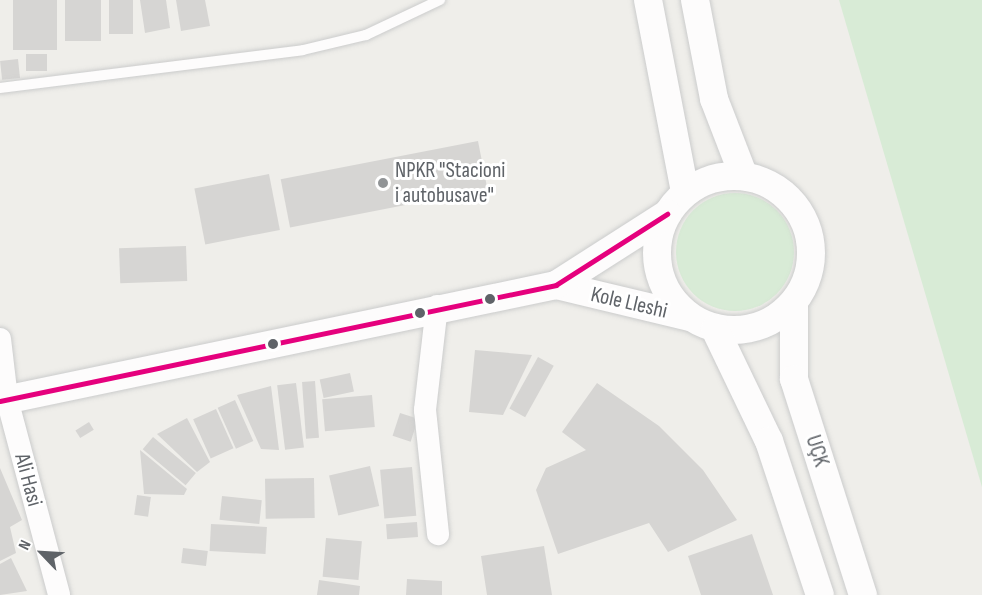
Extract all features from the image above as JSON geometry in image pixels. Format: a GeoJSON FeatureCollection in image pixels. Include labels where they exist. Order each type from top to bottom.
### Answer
{"type":"FeatureCollection","features":[{"type":"Feature","properties":{"kind":"street"},"geometry":{"type":"LineString","coordinates":[[648,0],[685,192]]}},
{"type":"Feature","properties":{"kind":"street"},"geometry":{"type":"LineString","coordinates":[[695,0],[714,99],[743,174]]}},
{"type":"Feature","properties":{"kind":"street","name":"UÇK"},"geometry":{"type":"LineString","coordinates":[[743,174],[790,198],[806,222],[812,250],[808,279],[794,304],[762,325],[715,329],[689,317],[669,296],[658,270],[657,241],[667,214],[685,192],[710,179],[743,174]]}},
{"type":"Feature","properties":{"kind":"street","name":"Kole Lleshi"},"geometry":{"type":"LineString","coordinates":[[556,285],[667,214]]}},
{"type":"Feature","properties":{"kind":"street"},"geometry":{"type":"LineString","coordinates":[[3,400],[437,306],[556,285]]}},
{"type":"Feature","properties":{"kind":"street","name":"Kole Lleshi"},"geometry":{"type":"LineString","coordinates":[[556,285],[689,317]]}},
{"type":"Feature","properties":{"kind":"street","name":"UÇK"},"geometry":{"type":"LineString","coordinates":[[794,304],[794,379],[863,595]]}},
{"type":"Feature","properties":{"kind":"street"},"geometry":{"type":"LineString","coordinates":[[437,306],[425,410],[438,534]]}},
{"type":"Feature","properties":{"kind":"street","name":"UÇK"},"geometry":{"type":"LineString","coordinates":[[715,329],[769,441],[820,595]]}},
{"type":"Feature","properties":{"kind":"street","name":"Ali Hasi"},"geometry":{"type":"LineString","coordinates":[[0,339],[3,400],[59,595]]}},
{"type":"Feature","properties":{"kind":"lane"},"geometry":{"type":"LineString","coordinates":[[0,88],[303,50],[366,35],[440,0]]}},
{"type":"Feature","properties":{"kind":"green space"},"geometry":{"type":"Polygon","coordinates":[[[839,0],[982,0],[982,487],[839,0]]]}},
{"type":"Feature","properties":{"kind":"green space"},"geometry":{"type":"Polygon","coordinates":[[[735,193],[758,198],[777,210],[789,229],[794,252],[789,275],[777,294],[758,306],[735,311],[712,306],[693,294],[681,275],[676,252],[681,229],[693,210],[712,198],[735,193]]]}},
{"type":"Feature","properties":{"kind":"building"},"geometry":{"type":"Polygon","coordinates":[[[13,0],[57,0],[57,50],[13,50],[13,0]]]}},
{"type":"Feature","properties":{"kind":"building"},"geometry":{"type":"Polygon","coordinates":[[[65,0],[101,0],[101,41],[65,41],[65,0]]]}},
{"type":"Feature","properties":{"kind":"building"},"geometry":{"type":"Polygon","coordinates":[[[109,0],[133,0],[133,34],[109,34],[109,0]]]}},
{"type":"Feature","properties":{"kind":"building"},"geometry":{"type":"Polygon","coordinates":[[[140,0],[166,0],[170,28],[145,33],[140,0]]]}},
{"type":"Feature","properties":{"kind":"building"},"geometry":{"type":"Polygon","coordinates":[[[176,0],[205,0],[210,26],[181,31],[176,0]]]}},
{"type":"Feature","properties":{"kind":"building"},"geometry":{"type":"Polygon","coordinates":[[[26,54],[47,54],[47,71],[26,71],[26,54]]]}},
{"type":"Feature","properties":{"kind":"building"},"geometry":{"type":"Polygon","coordinates":[[[18,59],[20,78],[2,80],[0,61],[18,59]]]}},
{"type":"Feature","properties":{"kind":"building","name":"NPKR \"Stacioni i autobusave\""},"geometry":{"type":"Polygon","coordinates":[[[478,141],[487,189],[290,227],[281,179],[478,141]]]}},
{"type":"Feature","properties":{"kind":"building"},"geometry":{"type":"Polygon","coordinates":[[[269,174],[280,230],[205,244],[194,189],[269,174]]]}},
{"type":"Feature","properties":{"kind":"building"},"geometry":{"type":"Polygon","coordinates":[[[186,246],[187,281],[120,283],[119,248],[186,246]]]}},
{"type":"Feature","properties":{"kind":"building"},"geometry":{"type":"Polygon","coordinates":[[[475,350],[532,355],[503,415],[469,412],[475,350]]]}},
{"type":"Feature","properties":{"kind":"building"},"geometry":{"type":"Polygon","coordinates":[[[538,357],[554,366],[525,417],[509,409],[538,357]]]}},
{"type":"Feature","properties":{"kind":"building"},"geometry":{"type":"Polygon","coordinates":[[[350,373],[354,392],[324,398],[320,379],[350,373]]]}},
{"type":"Feature","properties":{"kind":"building"},"geometry":{"type":"Polygon","coordinates":[[[315,381],[319,438],[306,439],[302,382],[315,381]]]}},
{"type":"Feature","properties":{"kind":"building"},"geometry":{"type":"Polygon","coordinates":[[[296,383],[304,448],[285,450],[277,385],[296,383]]]}},
{"type":"Feature","properties":{"kind":"building"},"geometry":{"type":"Polygon","coordinates":[[[597,383],[659,426],[703,470],[737,520],[668,552],[649,523],[558,554],[536,490],[546,468],[586,450],[562,432],[597,383]]]}},
{"type":"Feature","properties":{"kind":"building"},"geometry":{"type":"Polygon","coordinates":[[[271,386],[279,450],[261,449],[237,395],[271,386]]]}},
{"type":"Feature","properties":{"kind":"building"},"geometry":{"type":"Polygon","coordinates":[[[372,395],[375,427],[325,431],[322,399],[372,395]]]}},
{"type":"Feature","properties":{"kind":"building"},"geometry":{"type":"Polygon","coordinates":[[[235,400],[253,441],[236,449],[218,408],[235,400]]]}},
{"type":"Feature","properties":{"kind":"building"},"geometry":{"type":"Polygon","coordinates":[[[216,409],[233,448],[211,458],[193,419],[216,409]]]}},
{"type":"Feature","properties":{"kind":"building"},"geometry":{"type":"Polygon","coordinates":[[[400,413],[418,419],[411,442],[393,436],[400,413]]]}},
{"type":"Feature","properties":{"kind":"building"},"geometry":{"type":"Polygon","coordinates":[[[187,418],[210,462],[197,472],[157,434],[187,418]]]}},
{"type":"Feature","properties":{"kind":"building"},"geometry":{"type":"Polygon","coordinates":[[[89,422],[94,430],[80,438],[75,430],[89,422]]]}},
{"type":"Feature","properties":{"kind":"building"},"geometry":{"type":"Polygon","coordinates":[[[153,437],[196,473],[186,485],[143,449],[153,437]]]}},
{"type":"Feature","properties":{"kind":"building"},"geometry":{"type":"Polygon","coordinates":[[[140,450],[187,489],[184,495],[144,494],[140,450]]]}},
{"type":"Feature","properties":{"kind":"building"},"geometry":{"type":"Polygon","coordinates":[[[370,466],[379,506],[338,515],[329,475],[370,466]]]}},
{"type":"Feature","properties":{"kind":"building"},"geometry":{"type":"Polygon","coordinates":[[[412,467],[416,516],[384,519],[380,470],[412,467]]]}},
{"type":"Feature","properties":{"kind":"building"},"geometry":{"type":"Polygon","coordinates":[[[0,468],[22,520],[10,527],[16,553],[0,561],[0,468]]]}},
{"type":"Feature","properties":{"kind":"building"},"geometry":{"type":"Polygon","coordinates":[[[314,478],[315,518],[266,519],[265,479],[314,478]]]}},
{"type":"Feature","properties":{"kind":"building"},"geometry":{"type":"Polygon","coordinates":[[[137,495],[151,497],[148,517],[134,515],[137,495]]]}},
{"type":"Feature","properties":{"kind":"building"},"geometry":{"type":"Polygon","coordinates":[[[222,496],[262,500],[259,524],[219,520],[222,496]]]}},
{"type":"Feature","properties":{"kind":"building"},"geometry":{"type":"Polygon","coordinates":[[[417,522],[418,537],[387,539],[386,524],[417,522]]]}},
{"type":"Feature","properties":{"kind":"building"},"geometry":{"type":"Polygon","coordinates":[[[211,524],[267,527],[266,554],[210,551],[211,524]]]}},
{"type":"Feature","properties":{"kind":"building"},"geometry":{"type":"Polygon","coordinates":[[[752,534],[773,595],[701,595],[688,556],[752,534]]]}},
{"type":"Feature","properties":{"kind":"building"},"geometry":{"type":"Polygon","coordinates":[[[326,538],[362,541],[358,580],[323,577],[326,538]]]}},
{"type":"Feature","properties":{"kind":"building"},"geometry":{"type":"Polygon","coordinates":[[[544,546],[552,595],[487,595],[481,556],[544,546]]]}},
{"type":"Feature","properties":{"kind":"building"},"geometry":{"type":"Polygon","coordinates":[[[183,548],[208,551],[206,566],[181,563],[183,548]]]}},
{"type":"Feature","properties":{"kind":"building"},"geometry":{"type":"Polygon","coordinates":[[[11,558],[27,591],[0,595],[0,564],[11,558]]]}},
{"type":"Feature","properties":{"kind":"building"},"geometry":{"type":"Polygon","coordinates":[[[407,579],[442,581],[442,595],[406,595],[407,579]]]}},
{"type":"Feature","properties":{"kind":"building"},"geometry":{"type":"Polygon","coordinates":[[[319,580],[360,586],[359,595],[317,595],[319,580]]]}},
{"type":"Feature","properties":{"kind":"transit line"},"geometry":{"type":"LineString","coordinates":[[0,401],[556,285],[667,214]]}},
{"type":"Feature","properties":{"kind":"place","name":"NPKR \"Stacioni i autobusave\""},"geometry":{"type":"Point","coordinates":[383,183]}}]}
